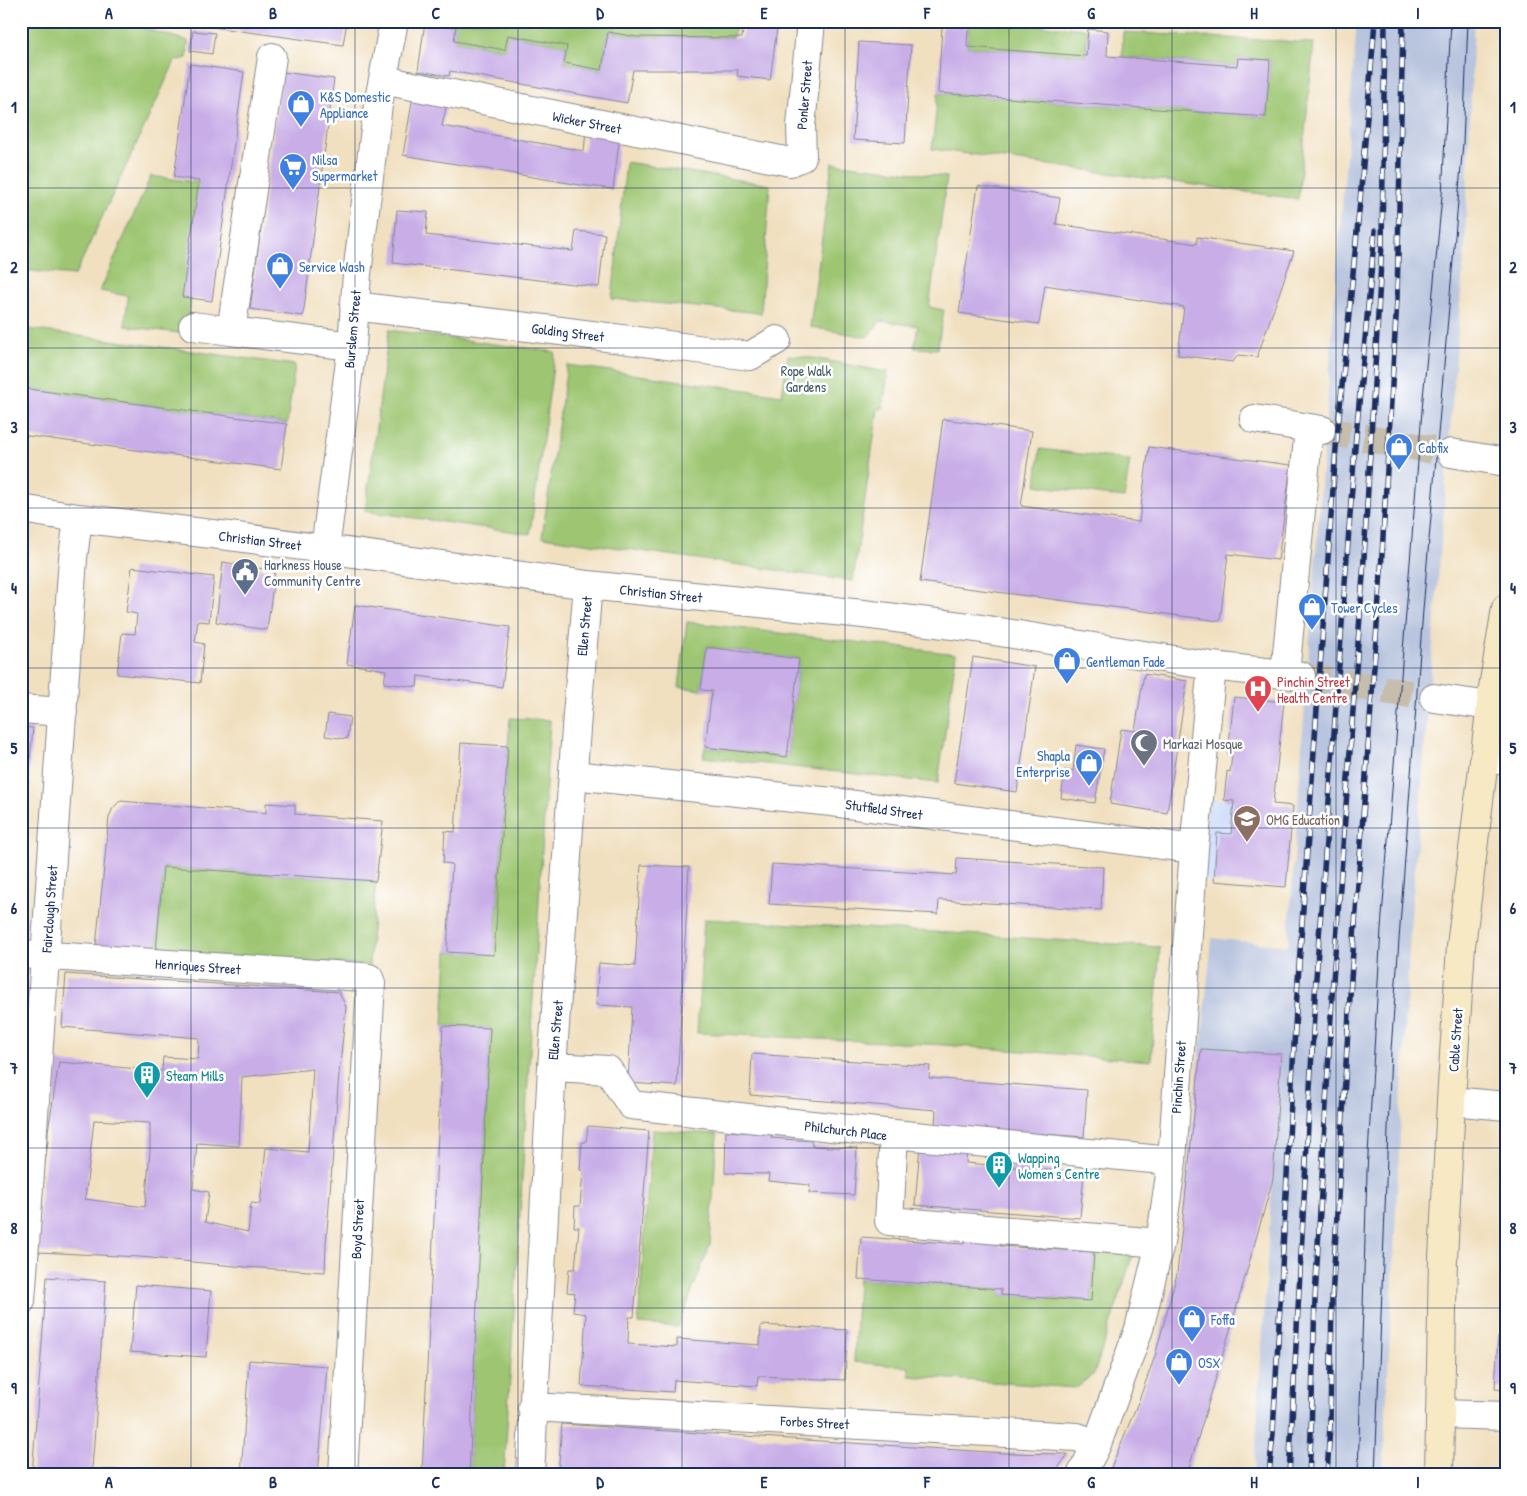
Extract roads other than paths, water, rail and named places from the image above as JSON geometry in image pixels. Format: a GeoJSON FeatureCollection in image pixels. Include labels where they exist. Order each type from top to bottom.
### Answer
{"type":"FeatureCollection","features":[{"type":"Feature","properties":{"kind":"main road","name":"Cable Street"},"geometry":{"type":"LineString","coordinates":[[1439,1475],[1442,1258],[1461,946],[1495,759],[1497,695],[1506,608]]}},
{"type":"Feature","properties":{"kind":"street","name":"Burslem Street"},"geometry":{"type":"LineString","coordinates":[[325,549],[352,346],[358,265],[378,105],[394,21]]}},
{"type":"Feature","properties":{"kind":"street","name":"Ponler Street"},"geometry":{"type":"LineString","coordinates":[[790,162],[802,157],[800,126],[811,21]]}},
{"type":"Feature","properties":{"kind":"street"},"geometry":{"type":"LineString","coordinates":[[231,331],[272,57]]}},
{"type":"Feature","properties":{"kind":"street","name":"Wicker Street"},"geometry":{"type":"LineString","coordinates":[[383,80],[790,162]]}},
{"type":"Feature","properties":{"kind":"street","name":"Golding Street"},"geometry":{"type":"LineString","coordinates":[[354,306],[750,356],[777,340]]}},
{"type":"Feature","properties":{"kind":"street"},"geometry":{"type":"LineString","coordinates":[[193,326],[352,346]]}},
{"type":"Feature","properties":{"kind":"street","name":"Christian Street"},"geometry":{"type":"LineString","coordinates":[[21,509],[588,585],[969,627],[1212,666],[1293,675],[1315,429],[1254,419]]}},
{"type":"Feature","properties":{"kind":"street"},"geometry":{"type":"LineString","coordinates":[[1451,453],[1506,462]]}},
{"type":"Feature","properties":{"kind":"street","name":"Fairclough Street"},"geometry":{"type":"LineString","coordinates":[[21,1301],[33,955],[63,712],[78,518]]}},
{"type":"Feature","properties":{"kind":"street","name":"Ellen Street"},"geometry":{"type":"LineString","coordinates":[[530,1475],[532,1407],[552,1066],[588,585]]}},
{"type":"Feature","properties":{"kind":"street","name":"Pinchin Street"},"geometry":{"type":"LineString","coordinates":[[1081,1475],[1097,1444],[1138,1329],[1160,1242],[1172,1161],[1194,850],[1212,666]]}},
{"type":"Feature","properties":{"kind":"street"},"geometry":{"type":"LineString","coordinates":[[1434,698],[1497,695]]}},
{"type":"Feature","properties":{"kind":"street"},"geometry":{"type":"LineString","coordinates":[[21,709],[63,712]]}},
{"type":"Feature","properties":{"kind":"street","name":"Stutfield Street"},"geometry":{"type":"LineString","coordinates":[[574,775],[832,802],[1194,850]]}},
{"type":"Feature","properties":{"kind":"street","name":"Henriques Street"},"geometry":{"type":"LineString","coordinates":[[33,955],[363,977],[369,978],[371,983]]}},
{"type":"Feature","properties":{"kind":"street","name":"Boyd Street"},"geometry":{"type":"LineString","coordinates":[[343,1475],[371,983]]}},
{"type":"Feature","properties":{"kind":"street","name":"Philchurch Place"},"geometry":{"type":"LineString","coordinates":[[552,1066],[608,1070],[631,1105],[894,1134],[889,1221],[1160,1242]]}},
{"type":"Feature","properties":{"kind":"street"},"geometry":{"type":"LineString","coordinates":[[1451,1101],[1506,1106]]}},
{"type":"Feature","properties":{"kind":"street"},"geometry":{"type":"LineString","coordinates":[[894,1134],[1172,1161]]}},
{"type":"Feature","properties":{"kind":"street","name":"Forbes Street"},"geometry":{"type":"LineString","coordinates":[[532,1407],[1077,1436],[1097,1444]]}},
{"type":"Feature","properties":{"kind":"street"},"geometry":{"type":"LineString","coordinates":[[1440,1414],[1506,1416]]}},
{"type":"Feature","properties":{"kind":"tunnel"},"geometry":{"type":"LineString","coordinates":[[1322,430],[1451,453]]}},
{"type":"Feature","properties":{"kind":"tunnel"},"geometry":{"type":"LineString","coordinates":[[1301,676],[1434,698]]}},
{"type":"Feature","properties":{"kind":"tram line"},"geometry":{"type":"LineString","coordinates":[[1358,1475],[1367,1172],[1381,929],[1423,398],[1442,196],[1451,21]]}},
{"type":"Feature","properties":{"kind":"tram line"},"geometry":{"type":"LineString","coordinates":[[1375,1475],[1391,1050],[1423,610],[1463,143],[1468,21]]}},
{"type":"Feature","properties":{"kind":"railway"},"geometry":{"type":"LineString","coordinates":[[1269,1475],[1273,1434],[1296,1009],[1336,448],[1375,21]]}},
{"type":"Feature","properties":{"kind":"railway"},"geometry":{"type":"LineString","coordinates":[[1309,1475],[1315,1299],[1333,981],[1363,575],[1382,244],[1385,21]]}},
{"type":"Feature","properties":{"kind":"railway"},"geometry":{"type":"LineString","coordinates":[[1327,1475],[1330,1426],[1332,1300],[1351,979],[1381,571],[1397,300],[1403,21]]}},
{"type":"Feature","properties":{"kind":"railway"},"geometry":{"type":"LineString","coordinates":[[1289,1475],[1316,978],[1355,447],[1375,231]]}},
{"type":"Feature","properties":{"kind":"place","name":"K&S Domestic Appliance"},"geometry":{"type":"Point","coordinates":[301,128]}},
{"type":"Feature","properties":{"kind":"place","name":"Nilsa Supermarket"},"geometry":{"type":"Point","coordinates":[293,191]}},
{"type":"Feature","properties":{"kind":"place","name":"Service Wash"},"geometry":{"type":"Point","coordinates":[280,290]}},
{"type":"Feature","properties":{"kind":"place","name":"Cabfix"},"geometry":{"type":"Point","coordinates":[1399,471]}},
{"type":"Feature","properties":{"kind":"place","name":"Harkness House Community Centre"},"geometry":{"type":"Point","coordinates":[245,596]}},
{"type":"Feature","properties":{"kind":"place","name":"Tower Cycles"},"geometry":{"type":"Point","coordinates":[1312,631]}},
{"type":"Feature","properties":{"kind":"place","name":"Gentleman Fade"},"geometry":{"type":"Point","coordinates":[1067,685]}},
{"type":"Feature","properties":{"kind":"place","name":"Pinchin Street Health Centre"},"geometry":{"type":"Point","coordinates":[1258,713]}},
{"type":"Feature","properties":{"kind":"place","name":"Markazi Mosque"},"geometry":{"type":"Point","coordinates":[1144,767]}},
{"type":"Feature","properties":{"kind":"place","name":"Shapla Enterprise"},"geometry":{"type":"Point","coordinates":[1089,787]}},
{"type":"Feature","properties":{"kind":"place","name":"OMG Education"},"geometry":{"type":"Point","coordinates":[1247,843]}},
{"type":"Feature","properties":{"kind":"place","name":"Steam Mills"},"geometry":{"type":"Point","coordinates":[147,1099]}},
{"type":"Feature","properties":{"kind":"place","name":"Wapping Women's Centre"},"geometry":{"type":"Point","coordinates":[999,1189]}},
{"type":"Feature","properties":{"kind":"place","name":"Foffa"},"geometry":{"type":"Point","coordinates":[1192,1343]}},
{"type":"Feature","properties":{"kind":"place","name":"OSX"},"geometry":{"type":"Point","coordinates":[1179,1386]}},
{"type":"Feature","properties":{"kind":"park label","name":"Rope Walk Gardens"},"geometry":{"type":"Point","coordinates":[806,378]}}]}
